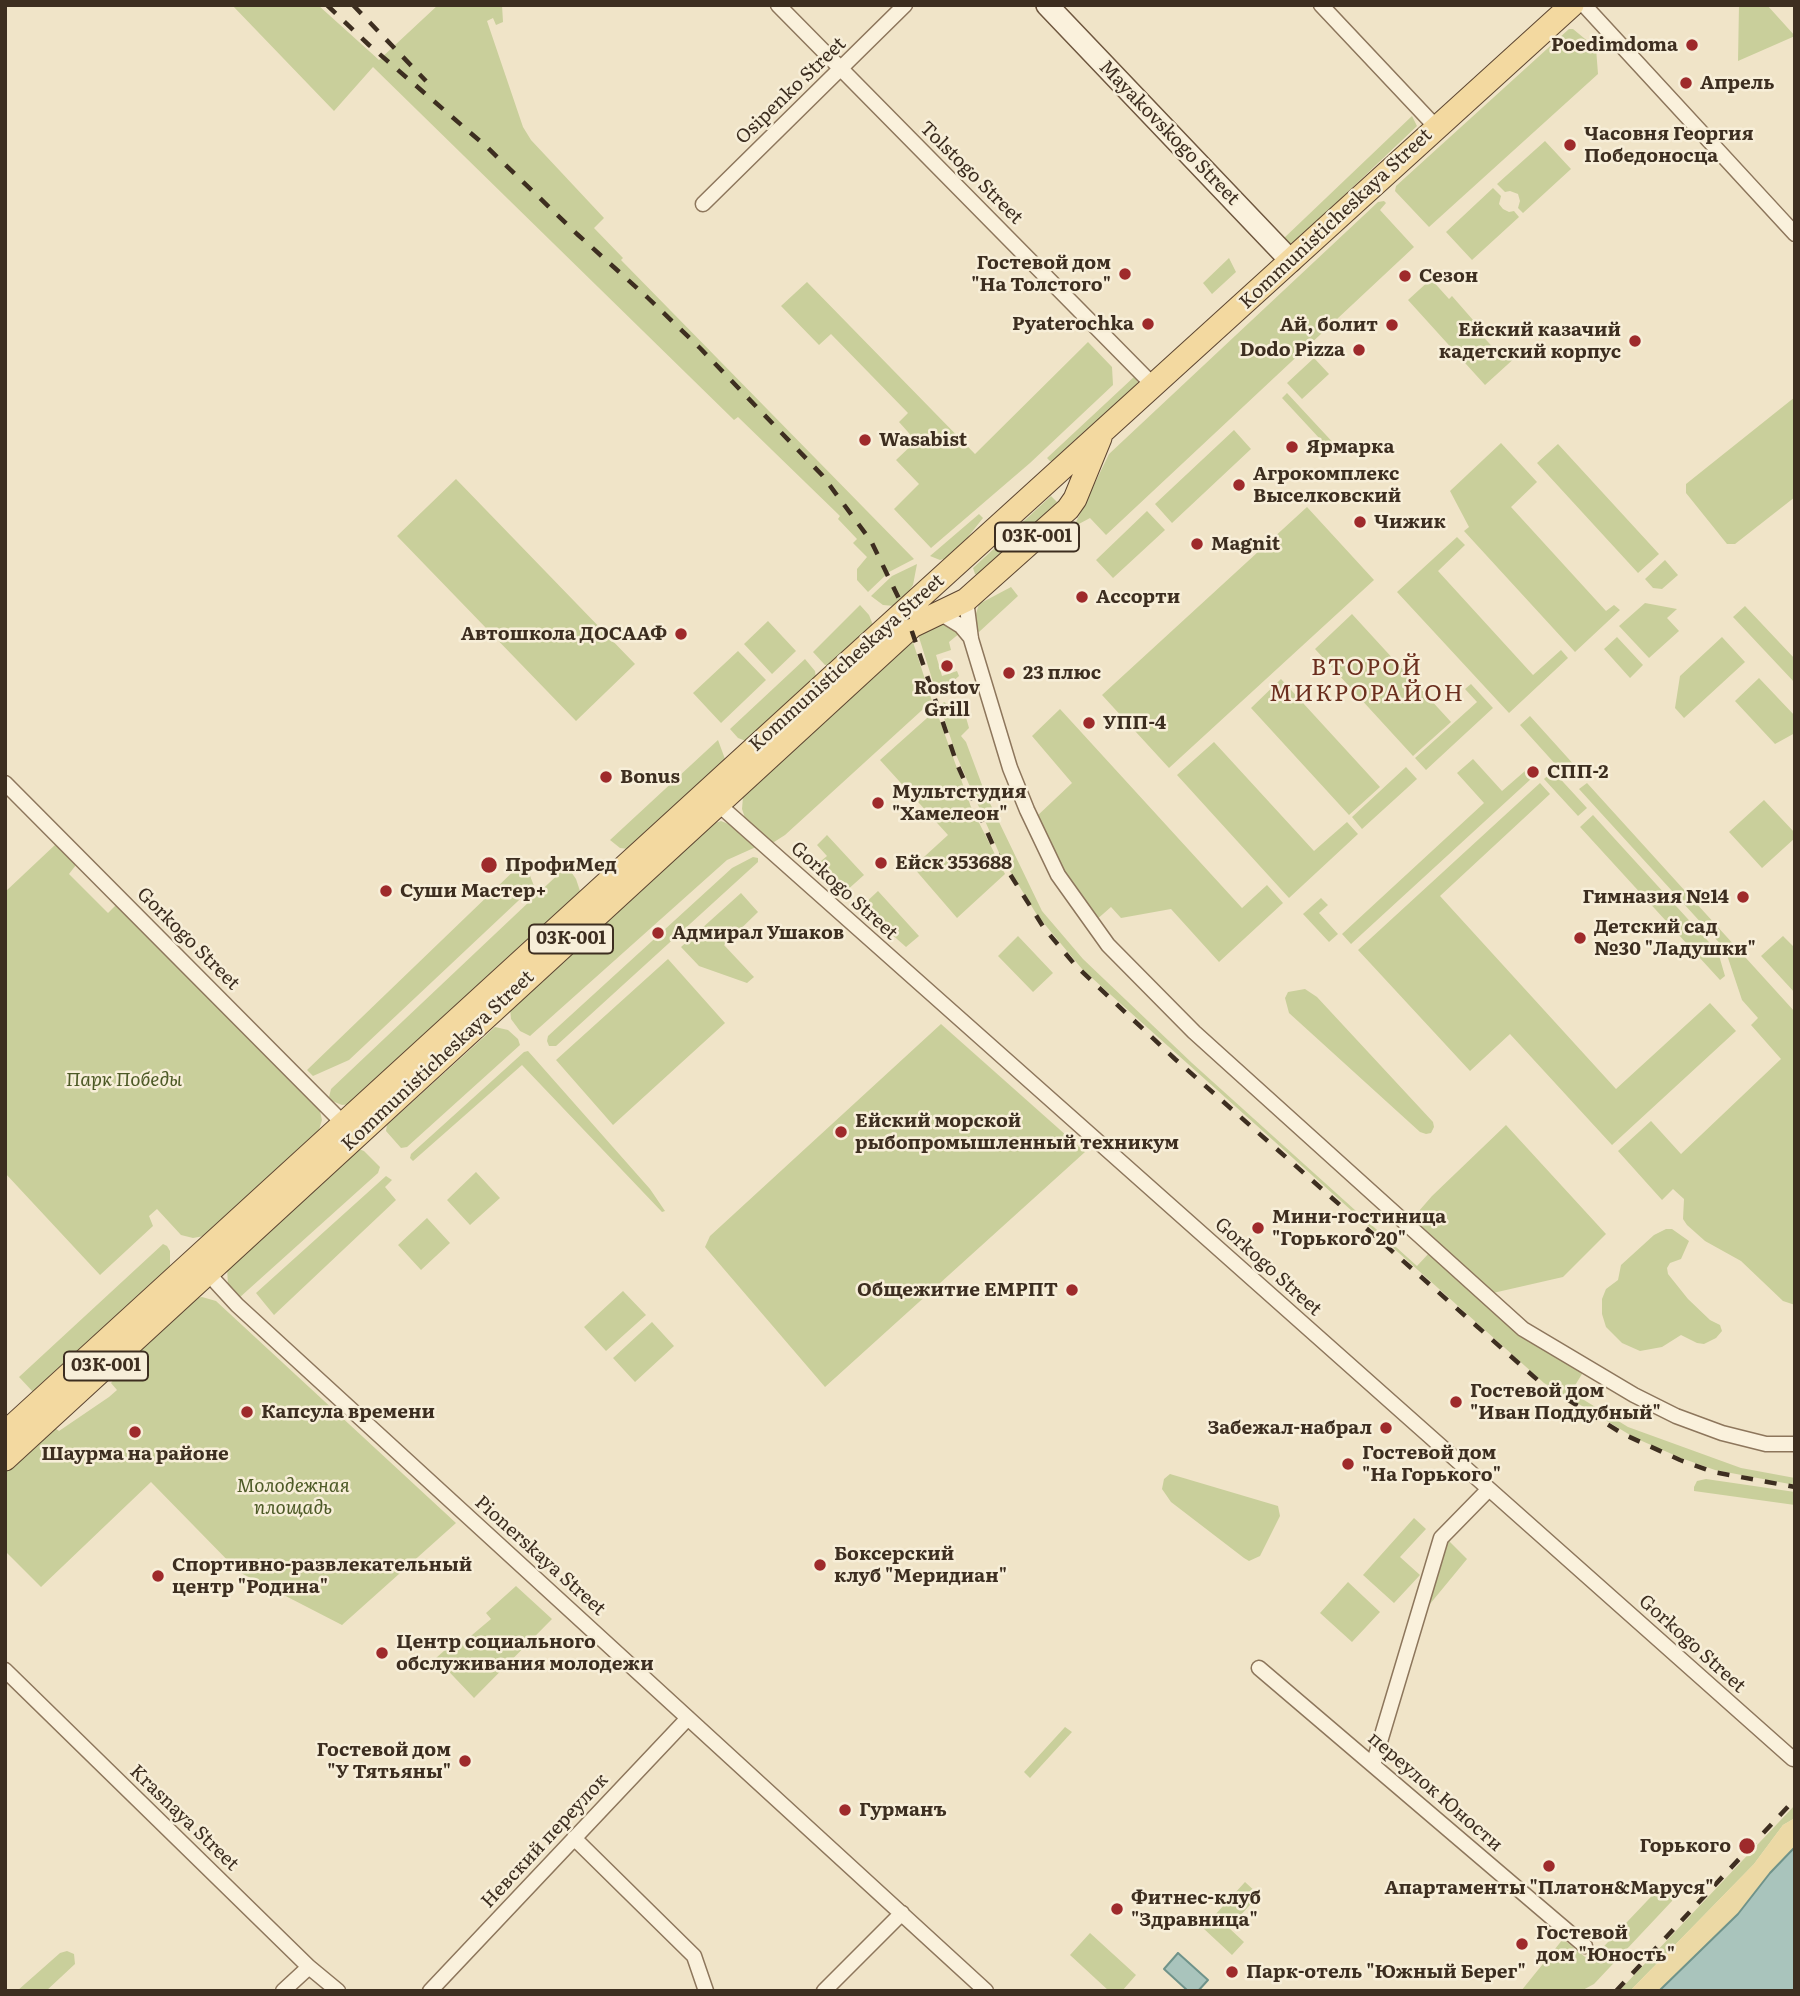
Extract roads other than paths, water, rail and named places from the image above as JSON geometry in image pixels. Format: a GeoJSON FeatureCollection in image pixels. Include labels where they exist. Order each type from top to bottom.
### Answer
{"type":"FeatureCollection","features":[{"type":"Feature","properties":{"kind":"main road","name":"Kommunisticheskaya Street"},"geometry":{"type":"LineString","coordinates":[[5,1458],[344,1124],[1572,5]]}},
{"type":"Feature","properties":{"kind":"main road","name":"Kommunisticheskaya Street"},"geometry":{"type":"LineString","coordinates":[[5,1433],[201,1266],[718,804],[912,626],[966,600],[1068,509],[1075,499],[1102,433]]}},
{"type":"Feature","properties":{"kind":"main road"},"geometry":{"type":"LineString","coordinates":[[1054,476],[1075,499]]}},
{"type":"Feature","properties":{"kind":"main road"},"geometry":{"type":"LineString","coordinates":[[960,561],[966,600]]}},
{"type":"Feature","properties":{"kind":"street","name":"Tolstogo Street"},"geometry":{"type":"LineString","coordinates":[[778,5],[1154,386]]}},
{"type":"Feature","properties":{"kind":"street","name":"Osipenko Street"},"geometry":{"type":"LineString","coordinates":[[703,204],[905,5]]}},
{"type":"Feature","properties":{"kind":"street","name":"Mayakovskogo Street"},"geometry":{"type":"LineString","coordinates":[[1047,5],[1290,261]]}},
{"type":"Feature","properties":{"kind":"street"},"geometry":{"type":"LineString","coordinates":[[1321,5],[1436,127]]}},
{"type":"Feature","properties":{"kind":"street"},"geometry":{"type":"LineString","coordinates":[[1584,5],[1795,234]]}},
{"type":"Feature","properties":{"kind":"street"},"geometry":{"type":"LineString","coordinates":[[966,600],[971,639],[1010,768],[1039,838],[1058,875],[1108,945],[1194,1032],[1523,1329],[1634,1395],[1676,1416],[1722,1433],[1766,1444],[1795,1444]]}},
{"type":"Feature","properties":{"kind":"street"},"geometry":{"type":"LineString","coordinates":[[940,613],[961,626],[971,639]]}},
{"type":"Feature","properties":{"kind":"street","name":"Gorkogo Street"},"geometry":{"type":"LineString","coordinates":[[5,783],[344,1124]]}},
{"type":"Feature","properties":{"kind":"street","name":"Gorkogo Street"},"geometry":{"type":"LineString","coordinates":[[718,804],[1793,1759]]}},
{"type":"Feature","properties":{"kind":"street","name":"Pionerskaya Street"},"geometry":{"type":"LineString","coordinates":[[201,1266],[237,1306],[986,1991]]}},
{"type":"Feature","properties":{"kind":"street"},"geometry":{"type":"LineString","coordinates":[[1373,1765],[1441,1538],[1489,1489]]}},
{"type":"Feature","properties":{"kind":"street","name":"переулок Юности"},"geometry":{"type":"LineString","coordinates":[[1259,1668],[1585,1946]]}},
{"type":"Feature","properties":{"kind":"street","name":"Krasnaya Street"},"geometry":{"type":"LineString","coordinates":[[5,1671],[309,1967],[338,1991]]}},
{"type":"Feature","properties":{"kind":"street","name":"Невский переулок"},"geometry":{"type":"LineString","coordinates":[[430,1991],[688,1718]]}},
{"type":"Feature","properties":{"kind":"street"},"geometry":{"type":"LineString","coordinates":[[575,1838],[694,1956],[706,1991]]}},
{"type":"Feature","properties":{"kind":"street"},"geometry":{"type":"LineString","coordinates":[[824,1991],[901,1913]]}},
{"type":"Feature","properties":{"kind":"street"},"geometry":{"type":"LineString","coordinates":[[283,1991],[309,1967]]}},
{"type":"Feature","properties":{"kind":"water"},"geometry":{"type":"Polygon","coordinates":[[[1795,1847],[1795,1991],[1659,1991],[1738,1914],[1770,1873],[1795,1847]]]}},
{"type":"Feature","properties":{"kind":"water"},"geometry":{"type":"Polygon","coordinates":[[[1178,1953],[1208,1980],[1198,1991],[1188,1991],[1164,1969],[1178,1953]]]}},
{"type":"Feature","properties":{"kind":"railway"},"geometry":{"type":"LineString","coordinates":[[327,5],[488,148],[647,297],[822,475],[871,541],[905,611],[957,764],[996,852],[1044,928],[1076,966],[1175,1059],[1541,1383],[1623,1434],[1680,1460],[1713,1472],[1795,1487]]}},
{"type":"Feature","properties":{"kind":"railway"},"geometry":{"type":"LineString","coordinates":[[353,5],[426,81]]}},
{"type":"Feature","properties":{"kind":"railway"},"geometry":{"type":"LineString","coordinates":[[1616,1991],[1795,1799]]}},
{"type":"Feature","properties":{"kind":"place","name":"Poedimdoma"},"geometry":{"type":"Point","coordinates":[1692,45]}},
{"type":"Feature","properties":{"kind":"place","name":"Апрель"},"geometry":{"type":"Point","coordinates":[1686,83]}},
{"type":"Feature","properties":{"kind":"place","name":"Часовня Георгия Победоносца"},"geometry":{"type":"Point","coordinates":[1570,145]}},
{"type":"Feature","properties":{"kind":"place","name":"Гостевой дом \"На Толстого\""},"geometry":{"type":"Point","coordinates":[1125,274]}},
{"type":"Feature","properties":{"kind":"place","name":"Сезон"},"geometry":{"type":"Point","coordinates":[1405,276]}},
{"type":"Feature","properties":{"kind":"place","name":"Pyaterochka"},"geometry":{"type":"Point","coordinates":[1148,324]}},
{"type":"Feature","properties":{"kind":"place","name":"Ай, болит"},"geometry":{"type":"Point","coordinates":[1392,325]}},
{"type":"Feature","properties":{"kind":"place","name":"Ейский казачий кадетский корпус"},"geometry":{"type":"Point","coordinates":[1635,341]}},
{"type":"Feature","properties":{"kind":"place","name":"Dodo Pizza"},"geometry":{"type":"Point","coordinates":[1359,350]}},
{"type":"Feature","properties":{"kind":"place","name":"Wasabist"},"geometry":{"type":"Point","coordinates":[865,440]}},
{"type":"Feature","properties":{"kind":"place","name":"Ярмарка"},"geometry":{"type":"Point","coordinates":[1292,447]}},
{"type":"Feature","properties":{"kind":"place","name":"Агрокомплекс Выселковский"},"geometry":{"type":"Point","coordinates":[1239,485]}},
{"type":"Feature","properties":{"kind":"place","name":"Чижик"},"geometry":{"type":"Point","coordinates":[1360,522]}},
{"type":"Feature","properties":{"kind":"place","name":"Magnit"},"geometry":{"type":"Point","coordinates":[1197,544]}},
{"type":"Feature","properties":{"kind":"place","name":"Ассорти"},"geometry":{"type":"Point","coordinates":[1082,597]}},
{"type":"Feature","properties":{"kind":"place","name":"Автошкола ДОСААФ"},"geometry":{"type":"Point","coordinates":[681,634]}},
{"type":"Feature","properties":{"kind":"place","name":"Rostov Grill"},"geometry":{"type":"Point","coordinates":[947,666]}},
{"type":"Feature","properties":{"kind":"place","name":"23 плюс"},"geometry":{"type":"Point","coordinates":[1009,673]}},
{"type":"Feature","properties":{"kind":"place","name":"УПП-4"},"geometry":{"type":"Point","coordinates":[1089,723]}},
{"type":"Feature","properties":{"kind":"place","name":"СПП-2"},"geometry":{"type":"Point","coordinates":[1533,772]}},
{"type":"Feature","properties":{"kind":"place","name":"Bonus"},"geometry":{"type":"Point","coordinates":[606,777]}},
{"type":"Feature","properties":{"kind":"place","name":"Мультстудия \"Хамелеон\""},"geometry":{"type":"Point","coordinates":[878,803]}},
{"type":"Feature","properties":{"kind":"place","name":"Ейск 353688"},"geometry":{"type":"Point","coordinates":[881,863]}},
{"type":"Feature","properties":{"kind":"place","name":"ПрофиМед"},"geometry":{"type":"Point","coordinates":[489,865]}},
{"type":"Feature","properties":{"kind":"place","name":"Суши Мастер+"},"geometry":{"type":"Point","coordinates":[386,891]}},
{"type":"Feature","properties":{"kind":"place","name":"Гимназия №14"},"geometry":{"type":"Point","coordinates":[1743,897]}},
{"type":"Feature","properties":{"kind":"place","name":"Адмирал Ушаков"},"geometry":{"type":"Point","coordinates":[658,933]}},
{"type":"Feature","properties":{"kind":"place","name":"Детский сад №30 \"Ладушки\""},"geometry":{"type":"Point","coordinates":[1580,938]}},
{"type":"Feature","properties":{"kind":"place","name":"Ейский морской рыбопромышленный техникум"},"geometry":{"type":"Point","coordinates":[841,1132]}},
{"type":"Feature","properties":{"kind":"place","name":"Мини-гостиница \"Горького 20\""},"geometry":{"type":"Point","coordinates":[1258,1228]}},
{"type":"Feature","properties":{"kind":"place","name":"Общежитие ЕМРПТ"},"geometry":{"type":"Point","coordinates":[1072,1290]}},
{"type":"Feature","properties":{"kind":"place","name":"Гостевой дом \"Иван Поддубный\""},"geometry":{"type":"Point","coordinates":[1456,1402]}},
{"type":"Feature","properties":{"kind":"place","name":"Капсула времени"},"geometry":{"type":"Point","coordinates":[247,1412]}},
{"type":"Feature","properties":{"kind":"place","name":"Забежал-набрал"},"geometry":{"type":"Point","coordinates":[1386,1428]}},
{"type":"Feature","properties":{"kind":"place","name":"Шаурма на районе"},"geometry":{"type":"Point","coordinates":[135,1432]}},
{"type":"Feature","properties":{"kind":"place","name":"Гостевой дом \"На Горького\""},"geometry":{"type":"Point","coordinates":[1348,1464]}},
{"type":"Feature","properties":{"kind":"place","name":"Боксерский клуб \"Меридиан\""},"geometry":{"type":"Point","coordinates":[820,1565]}},
{"type":"Feature","properties":{"kind":"place","name":"Спортивно-развлекательный центр \"Родина\""},"geometry":{"type":"Point","coordinates":[158,1576]}},
{"type":"Feature","properties":{"kind":"place","name":"Центр социального обслуживания молодежи"},"geometry":{"type":"Point","coordinates":[382,1653]}},
{"type":"Feature","properties":{"kind":"place","name":"Гостевой дом \"У Тятьяны\""},"geometry":{"type":"Point","coordinates":[465,1761]}},
{"type":"Feature","properties":{"kind":"place","name":"Гурманъ"},"geometry":{"type":"Point","coordinates":[845,1810]}},
{"type":"Feature","properties":{"kind":"place","name":"Горького"},"geometry":{"type":"Point","coordinates":[1747,1846]}},
{"type":"Feature","properties":{"kind":"place","name":"Апартаменты \"Платон&Маруся\""},"geometry":{"type":"Point","coordinates":[1549,1866]}},
{"type":"Feature","properties":{"kind":"place","name":"Фитнес-клуб \"Здравница\""},"geometry":{"type":"Point","coordinates":[1117,1909]}},
{"type":"Feature","properties":{"kind":"place","name":"Гостевой дом \"Юность\""},"geometry":{"type":"Point","coordinates":[1522,1944]}},
{"type":"Feature","properties":{"kind":"place","name":"Парк-отель \"Южный Берег\""},"geometry":{"type":"Point","coordinates":[1232,1972]}},
{"type":"Feature","properties":{"kind":"district","name":"ВТОРОЙ МИКРОРАЙОН"},"geometry":{"type":"Point","coordinates":[1367,681]}},
{"type":"Feature","properties":{"kind":"park label","name":"Парк Победы"},"geometry":{"type":"Point","coordinates":[124,1080]}},
{"type":"Feature","properties":{"kind":"park label","name":"Молодежная площадь"},"geometry":{"type":"Point","coordinates":[293,1497]}}]}
